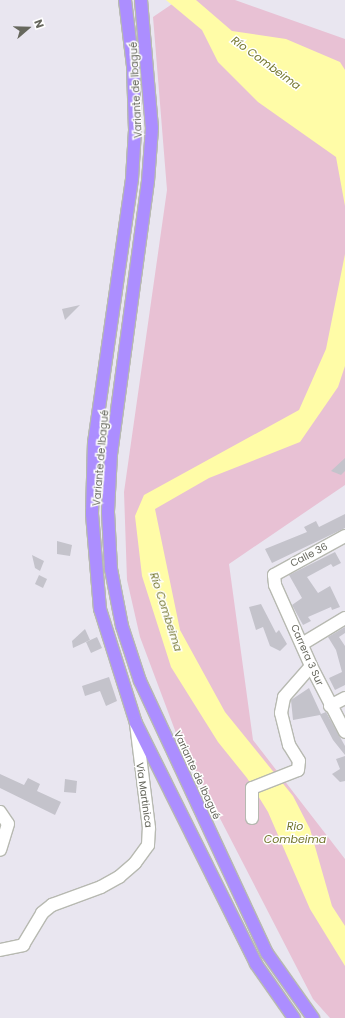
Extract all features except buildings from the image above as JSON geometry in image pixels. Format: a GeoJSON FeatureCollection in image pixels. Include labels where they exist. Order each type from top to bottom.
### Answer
{"type":"FeatureCollection","features":[{"type":"Feature","properties":{"kind":"highway","name":"Variante de Ibagué"},"geometry":{"type":"LineString","coordinates":[[125,0],[134,66],[135,130],[130,194],[94,442],[94,561],[105,627],[136,723],[256,964],[294,1018]]}},
{"type":"Feature","properties":{"kind":"highway","name":"Variante de Ibagué"},"geometry":{"type":"LineString","coordinates":[[141,0],[149,64],[151,136],[111,454],[108,512],[114,583],[122,626],[140,681],[267,953],[313,1018]]}},
{"type":"Feature","properties":{"kind":"street","name":"Calle 36"},"geometry":{"type":"LineString","coordinates":[[274,575],[345,536]]}},
{"type":"Feature","properties":{"kind":"street","name":"Carrera 3 Sur"},"geometry":{"type":"LineString","coordinates":[[274,575],[275,585],[311,666],[330,706],[345,732]]}},
{"type":"Feature","properties":{"kind":"street"},"geometry":{"type":"LineString","coordinates":[[302,644],[345,618]]}},
{"type":"Feature","properties":{"kind":"street"},"geometry":{"type":"LineString","coordinates":[[252,818],[252,788],[298,770],[299,761],[289,745],[281,713],[284,697],[311,666]]}},
{"type":"Feature","properties":{"kind":"street"},"geometry":{"type":"LineString","coordinates":[[330,706],[345,698]]}},
{"type":"Feature","properties":{"kind":"street","name":"Vía Martinica"},"geometry":{"type":"LineString","coordinates":[[0,950],[23,945],[42,913],[52,905],[101,887],[119,877],[135,863],[148,845],[149,828],[136,723]]}},
{"type":"Feature","properties":{"kind":"street"},"geometry":{"type":"LineString","coordinates":[[0,812],[8,824],[0,850]]}},
{"type":"Feature","properties":{"kind":"shaded area"},"geometry":{"type":"Polygon","coordinates":[[[178,0],[235,0],[345,39],[345,485],[229,564],[253,740],[345,859],[345,1018],[330,1018],[313,999],[176,733],[140,637],[127,580],[124,492],[167,190],[153,17],[178,0]]]}},
{"type":"Feature","properties":{"kind":"water","name":"Río Combeima"},"geometry":{"type":"Polygon","coordinates":[[[166,0],[196,0],[232,31],[286,39],[340,62],[345,70],[345,206],[336,157],[258,102],[218,62],[202,30],[166,0]]]}},
{"type":"Feature","properties":{"kind":"water","name":"Rio Combeima"},"geometry":{"type":"Polygon","coordinates":[[[345,254],[345,366],[338,387],[300,442],[209,478],[155,509],[180,630],[225,712],[293,796],[310,829],[332,906],[345,926],[345,966],[310,909],[268,812],[247,778],[218,742],[171,667],[142,576],[135,516],[144,495],[299,410],[326,349],[345,254]]]}}]}
